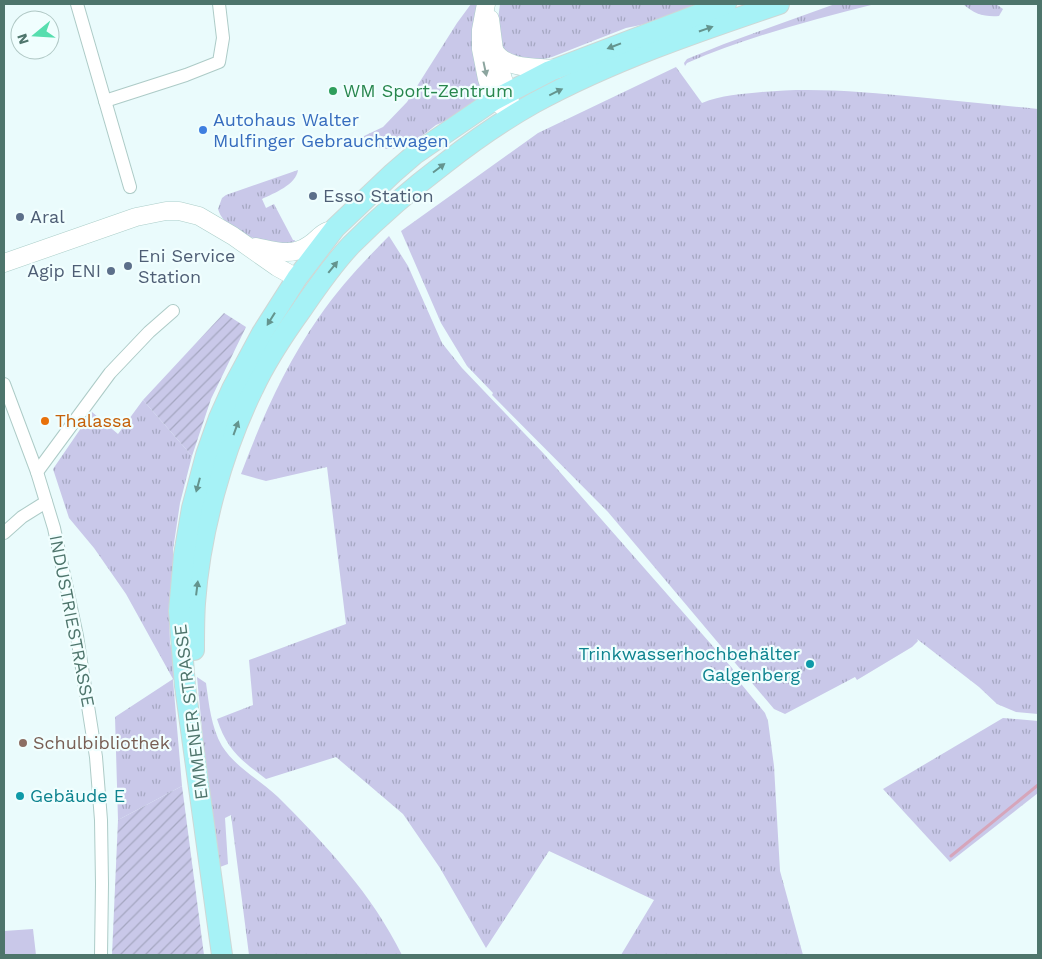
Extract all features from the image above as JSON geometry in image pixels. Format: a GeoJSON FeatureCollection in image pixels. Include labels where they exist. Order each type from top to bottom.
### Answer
{"type":"FeatureCollection","features":[{"type":"Feature","properties":{"kind":"main road","name":"EMMENER STRASSE"},"geometry":{"type":"LineString","coordinates":[[222,955],[185,686],[180,611],[184,555],[192,508],[206,455],[232,389],[262,333],[297,278],[335,228],[408,160],[439,136],[501,96],[556,69],[726,4]]}},
{"type":"Feature","properties":{"kind":"main road","name":"EMMENER STRASSE"},"geometry":{"type":"LineString","coordinates":[[203,812],[193,670],[195,604],[199,566],[207,524],[239,419],[253,388],[283,336],[316,288],[350,246],[413,188],[465,148],[514,115],[556,91],[615,65],[688,35],[779,4]]}},
{"type":"Feature","properties":{"kind":"main road"},"geometry":{"type":"LineString","coordinates":[[297,278],[316,288]]}},
{"type":"Feature","properties":{"kind":"street"},"geometry":{"type":"LineString","coordinates":[[77,4],[130,186]]}},
{"type":"Feature","properties":{"kind":"street"},"geometry":{"type":"LineString","coordinates":[[105,102],[186,75],[218,62],[223,38],[219,4]]}},
{"type":"Feature","properties":{"kind":"street"},"geometry":{"type":"LineString","coordinates":[[486,4],[481,30],[481,49],[501,96],[514,115]]}},
{"type":"Feature","properties":{"kind":"street"},"geometry":{"type":"LineString","coordinates":[[490,4],[491,30],[501,96]]}},
{"type":"Feature","properties":{"kind":"street"},"geometry":{"type":"LineString","coordinates":[[494,50],[500,58],[511,64],[556,69]]}},
{"type":"Feature","properties":{"kind":"street"},"geometry":{"type":"LineString","coordinates":[[4,263],[136,217],[166,211],[179,211],[200,216],[277,267],[297,278]]}},
{"type":"Feature","properties":{"kind":"street"},"geometry":{"type":"LineString","coordinates":[[246,245],[278,253],[292,253],[304,249],[322,233],[335,228]]}},
{"type":"Feature","properties":{"kind":"street"},"geometry":{"type":"LineString","coordinates":[[278,253],[289,261],[297,278]]}},
{"type":"Feature","properties":{"kind":"street"},"geometry":{"type":"LineString","coordinates":[[37,472],[110,373],[149,332],[173,311]]}},
{"type":"Feature","properties":{"kind":"street","name":"INDUSTRIESTRASSE"},"geometry":{"type":"LineString","coordinates":[[4,384],[37,472],[46,502],[60,552],[77,636],[96,757],[101,820],[101,955]]}},
{"type":"Feature","properties":{"kind":"street"},"geometry":{"type":"LineString","coordinates":[[4,533],[22,517],[46,502]]}},
{"type":"Feature","properties":{"kind":"green space"},"geometry":{"type":"Polygon","coordinates":[[[471,4],[478,4],[475,56],[481,90],[476,104],[460,115],[436,125],[409,146],[397,149],[384,149],[366,142],[362,137],[383,127],[407,102],[471,4]]]}},
{"type":"Feature","properties":{"kind":"green space"},"geometry":{"type":"Polygon","coordinates":[[[500,4],[715,4],[660,21],[626,28],[552,57],[535,61],[516,61],[502,47],[497,27],[500,4]]]}},
{"type":"Feature","properties":{"kind":"green space"},"geometry":{"type":"Polygon","coordinates":[[[835,4],[875,4],[756,37],[687,63],[685,66],[684,63],[687,59],[835,4]]]}},
{"type":"Feature","properties":{"kind":"green space"},"geometry":{"type":"Polygon","coordinates":[[[963,4],[996,4],[1003,9],[999,16],[989,16],[975,12],[963,4]]]}},
{"type":"Feature","properties":{"kind":"green space"},"geometry":{"type":"Polygon","coordinates":[[[676,67],[702,103],[739,94],[820,90],[878,93],[1038,109],[1038,714],[1016,712],[997,704],[979,687],[917,639],[918,641],[912,647],[857,680],[855,677],[785,714],[774,709],[608,512],[492,395],[493,393],[467,366],[441,323],[401,231],[538,133],[676,67]]]}},
{"type":"Feature","properties":{"kind":"green space"},"geometry":{"type":"Polygon","coordinates":[[[298,170],[289,184],[262,199],[266,208],[274,204],[293,240],[295,240],[293,245],[248,236],[224,220],[220,215],[218,209],[222,198],[226,195],[298,170]]]}},
{"type":"Feature","properties":{"kind":"green space"},"geometry":{"type":"Polygon","coordinates":[[[389,236],[408,266],[442,343],[462,368],[544,454],[732,668],[742,685],[765,713],[768,721],[774,766],[780,871],[803,955],[621,955],[654,900],[549,851],[486,948],[440,868],[403,814],[336,757],[266,779],[242,760],[225,739],[217,719],[253,705],[249,660],[346,624],[327,467],[266,481],[241,474],[275,393],[307,335],[343,285],[389,236]]]}},
{"type":"Feature","properties":{"kind":"green space"},"geometry":{"type":"Polygon","coordinates":[[[224,313],[246,327],[211,399],[192,456],[143,400],[224,313]]]}},
{"type":"Feature","properties":{"kind":"green space"},"geometry":{"type":"Polygon","coordinates":[[[143,400],[192,456],[180,503],[173,550],[174,575],[169,608],[170,643],[178,676],[173,680],[182,786],[118,820],[115,717],[173,679],[126,594],[94,548],[69,518],[53,469],[92,412],[118,434],[143,400]]]}},
{"type":"Feature","properties":{"kind":"green space"},"geometry":{"type":"Polygon","coordinates":[[[197,677],[206,683],[213,723],[218,739],[227,754],[278,797],[347,871],[377,911],[402,955],[249,955],[231,815],[225,818],[228,864],[220,867],[204,750],[197,677]]]}},
{"type":"Feature","properties":{"kind":"green space"},"geometry":{"type":"Polygon","coordinates":[[[1003,718],[1038,721],[1038,793],[950,862],[883,789],[1003,718]]]}},
{"type":"Feature","properties":{"kind":"green space"},"geometry":{"type":"Polygon","coordinates":[[[182,786],[204,955],[112,955],[118,820],[182,786]]]}},
{"type":"Feature","properties":{"kind":"green space"},"geometry":{"type":"Polygon","coordinates":[[[33,929],[36,955],[4,955],[4,931],[33,929]]]}},
{"type":"Feature","properties":{"kind":"waterway"},"geometry":{"type":"LineString","coordinates":[[951,856],[1038,785]]}},
{"type":"Feature","properties":{"kind":"place","name":"WM Sport-Zentrum"},"geometry":{"type":"Point","coordinates":[333,91]}},
{"type":"Feature","properties":{"kind":"place","name":"Autohaus Walter Mulfinger Gebrauchtwagen"},"geometry":{"type":"Point","coordinates":[203,130]}},
{"type":"Feature","properties":{"kind":"place","name":"Esso Station"},"geometry":{"type":"Point","coordinates":[313,196]}},
{"type":"Feature","properties":{"kind":"place","name":"Aral"},"geometry":{"type":"Point","coordinates":[20,217]}},
{"type":"Feature","properties":{"kind":"place","name":"Eni Service Station"},"geometry":{"type":"Point","coordinates":[128,266]}},
{"type":"Feature","properties":{"kind":"place","name":"Agip ENI"},"geometry":{"type":"Point","coordinates":[111,271]}},
{"type":"Feature","properties":{"kind":"place","name":"Thalassa"},"geometry":{"type":"Point","coordinates":[45,421]}},
{"type":"Feature","properties":{"kind":"place","name":"Trinkwasserhochbehälter Galgenberg"},"geometry":{"type":"Point","coordinates":[810,664]}},
{"type":"Feature","properties":{"kind":"place","name":"Schulbibliothek"},"geometry":{"type":"Point","coordinates":[23,743]}},
{"type":"Feature","properties":{"kind":"place","name":"Gebäude E"},"geometry":{"type":"Point","coordinates":[20,796]}}]}
